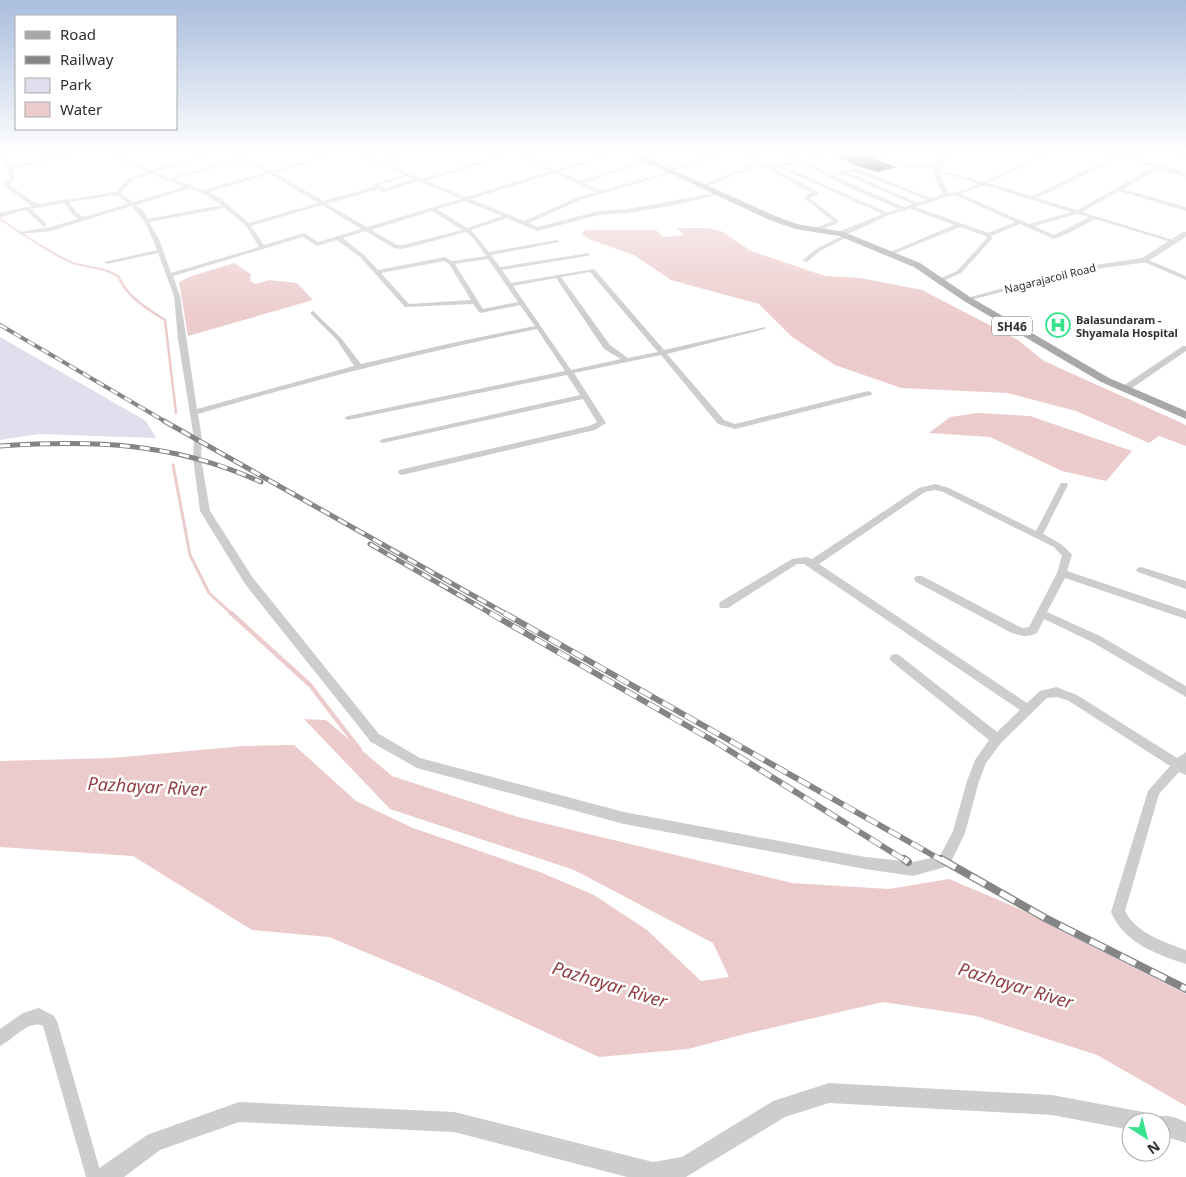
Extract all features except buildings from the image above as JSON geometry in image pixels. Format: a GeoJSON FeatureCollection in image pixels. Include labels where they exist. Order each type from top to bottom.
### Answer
{"type":"FeatureCollection","features":[{"type":"Feature","properties":{"kind":"main road","name":"SH46"},"geometry":{"type":"LineString","coordinates":[[755,210],[795,226],[817,228],[843,235],[917,265],[967,300],[1105,380],[1186,415]]}},
{"type":"Feature","properties":{"kind":"street"},"geometry":{"type":"LineString","coordinates":[[0,215],[20,210]]}},
{"type":"Feature","properties":{"kind":"street"},"geometry":{"type":"LineString","coordinates":[[30,210],[44,225]]}},
{"type":"Feature","properties":{"kind":"street"},"geometry":{"type":"LineString","coordinates":[[72,210],[84,220]]}},
{"type":"Feature","properties":{"kind":"street"},"geometry":{"type":"LineString","coordinates":[[21,233],[51,229],[119,210]]}},
{"type":"Feature","properties":{"kind":"street"},"geometry":{"type":"LineString","coordinates":[[138,210],[161,251],[177,296],[198,439],[197,458],[205,511],[249,581],[375,738],[417,763],[624,818],[912,870],[944,861],[959,833],[972,781],[981,760],[997,738],[1044,694],[1063,694],[1073,698],[1183,764],[1154,791],[1118,912],[1121,920],[1127,927],[1143,938],[1186,957]]}},
{"type":"Feature","properties":{"kind":"street"},"geometry":{"type":"LineString","coordinates":[[146,221],[205,210]]}},
{"type":"Feature","properties":{"kind":"street"},"geometry":{"type":"LineString","coordinates":[[231,210],[248,225],[262,247]]}},
{"type":"Feature","properties":{"kind":"street"},"geometry":{"type":"LineString","coordinates":[[248,225],[302,210]]}},
{"type":"Feature","properties":{"kind":"street"},"geometry":{"type":"LineString","coordinates":[[333,210],[399,247],[467,230],[506,217]]}},
{"type":"Feature","properties":{"kind":"street"},"geometry":{"type":"LineString","coordinates":[[170,274],[304,235],[317,244],[434,210],[467,230],[477,239],[489,255],[602,422],[592,428],[402,472]]}},
{"type":"Feature","properties":{"kind":"street"},"geometry":{"type":"LineString","coordinates":[[489,210],[540,229],[599,213],[634,210]]}},
{"type":"Feature","properties":{"kind":"street"},"geometry":{"type":"LineString","coordinates":[[523,224],[554,210]]}},
{"type":"Feature","properties":{"kind":"street"},"geometry":{"type":"LineString","coordinates":[[817,228],[836,221],[822,210]]}},
{"type":"Feature","properties":{"kind":"street"},"geometry":{"type":"LineString","coordinates":[[878,210],[887,214]]}},
{"type":"Feature","properties":{"kind":"street"},"geometry":{"type":"LineString","coordinates":[[805,261],[818,250],[843,235],[887,214],[901,210]]}},
{"type":"Feature","properties":{"kind":"street"},"geometry":{"type":"LineString","coordinates":[[913,210],[988,235],[1020,222]]}},
{"type":"Feature","properties":{"kind":"street"},"geometry":{"type":"LineString","coordinates":[[993,210],[1054,237],[1066,233],[1094,217]]}},
{"type":"Feature","properties":{"kind":"street"},"geometry":{"type":"LineString","coordinates":[[1070,210],[1172,242]]}},
{"type":"Feature","properties":{"kind":"street"},"geometry":{"type":"LineString","coordinates":[[1028,226],[1081,210]]}},
{"type":"Feature","properties":{"kind":"street"},"geometry":{"type":"LineString","coordinates":[[891,253],[959,225]]}},
{"type":"Feature","properties":{"kind":"street","name":"Nagarajacoil Road"},"geometry":{"type":"LineString","coordinates":[[967,300],[1082,269],[1144,260],[1186,234]]}},
{"type":"Feature","properties":{"kind":"street"},"geometry":{"type":"LineString","coordinates":[[941,280],[959,272],[988,242],[990,238],[988,235]]}},
{"type":"Feature","properties":{"kind":"street"},"geometry":{"type":"LineString","coordinates":[[339,238],[355,249],[407,306],[476,302]]}},
{"type":"Feature","properties":{"kind":"street"},"geometry":{"type":"LineString","coordinates":[[451,263],[557,242]]}},
{"type":"Feature","properties":{"kind":"street"},"geometry":{"type":"LineString","coordinates":[[107,262],[161,251]]}},
{"type":"Feature","properties":{"kind":"street"},"geometry":{"type":"LineString","coordinates":[[498,269],[587,254]]}},
{"type":"Feature","properties":{"kind":"street"},"geometry":{"type":"LineString","coordinates":[[378,272],[439,259],[448,260],[481,311],[522,302]]}},
{"type":"Feature","properties":{"kind":"street"},"geometry":{"type":"LineString","coordinates":[[1144,260],[1186,278]]}},
{"type":"Feature","properties":{"kind":"street"},"geometry":{"type":"LineString","coordinates":[[509,285],[592,270],[721,422],[730,426],[735,427],[868,393]]}},
{"type":"Feature","properties":{"kind":"street"},"geometry":{"type":"LineString","coordinates":[[557,276],[607,347],[627,360]]}},
{"type":"Feature","properties":{"kind":"street"},"geometry":{"type":"LineString","coordinates":[[313,313],[339,339],[358,366]]}},
{"type":"Feature","properties":{"kind":"street"},"geometry":{"type":"LineString","coordinates":[[193,413],[296,382],[358,366],[483,337],[539,327]]}},
{"type":"Feature","properties":{"kind":"street"},"geometry":{"type":"LineString","coordinates":[[348,418],[662,353],[763,328]]}},
{"type":"Feature","properties":{"kind":"street"},"geometry":{"type":"LineString","coordinates":[[1126,388],[1186,348]]}},
{"type":"Feature","properties":{"kind":"street"},"geometry":{"type":"LineString","coordinates":[[383,441],[585,396]]}},
{"type":"Feature","properties":{"kind":"street"},"geometry":{"type":"LineString","coordinates":[[1038,535],[1064,485]]}},
{"type":"Feature","properties":{"kind":"street"},"geometry":{"type":"LineString","coordinates":[[813,563],[926,488],[935,487],[946,490],[1038,535],[1057,545],[1068,555],[1062,573],[1033,630],[1023,633],[919,579]]}},
{"type":"Feature","properties":{"kind":"street"},"geometry":{"type":"LineString","coordinates":[[724,605],[795,561],[800,559],[813,563],[1028,709]]}},
{"type":"Feature","properties":{"kind":"street"},"geometry":{"type":"LineString","coordinates":[[1141,570],[1186,585]]}},
{"type":"Feature","properties":{"kind":"street"},"geometry":{"type":"LineString","coordinates":[[1062,573],[1186,615]]}},
{"type":"Feature","properties":{"kind":"street"},"geometry":{"type":"LineString","coordinates":[[1042,613],[1096,639],[1185,688]]}},
{"type":"Feature","properties":{"kind":"street"},"geometry":{"type":"LineString","coordinates":[[895,658],[997,738]]}},
{"type":"Feature","properties":{"kind":"street"},"geometry":{"type":"LineString","coordinates":[[0,1038],[28,1018],[40,1016],[49,1021],[94,1177]]}},
{"type":"Feature","properties":{"kind":"street"},"geometry":{"type":"LineString","coordinates":[[106,1177],[154,1142],[238,1112],[454,1122],[653,1173],[685,1167],[780,1108],[829,1093],[1052,1105],[1121,1118]]}},
{"type":"Feature","properties":{"kind":"street"},"geometry":{"type":"LineString","coordinates":[[1171,1127],[1186,1133]]}},
{"type":"Feature","properties":{"kind":"green space"},"geometry":{"type":"Polygon","coordinates":[[[0,337],[146,421],[156,438],[39,434],[0,440],[0,337]]]}},
{"type":"Feature","properties":{"kind":"water"},"geometry":{"type":"Polygon","coordinates":[[[677,228],[708,228],[721,231],[751,251],[825,276],[861,278],[922,290],[1018,340],[1044,361],[1184,424],[1186,426],[1186,446],[1159,436],[1149,443],[1076,411],[1007,393],[901,388],[835,365],[792,337],[759,304],[671,280],[634,255],[589,239],[581,234],[586,230],[656,230],[663,237],[684,235],[677,228]]]}},
{"type":"Feature","properties":{"kind":"water"},"geometry":{"type":"Polygon","coordinates":[[[234,263],[251,274],[250,281],[256,284],[269,280],[297,283],[313,300],[188,336],[179,282],[234,263]]]}},
{"type":"Feature","properties":{"kind":"water"},"geometry":{"type":"Polygon","coordinates":[[[977,413],[1030,416],[1132,451],[1106,481],[1062,471],[990,437],[929,433],[950,417],[977,413]]]}},
{"type":"Feature","properties":{"kind":"water","name":"Pazhayar River"},"geometry":{"type":"Polygon","coordinates":[[[304,719],[326,720],[392,776],[518,817],[792,883],[889,889],[949,879],[1015,907],[1186,994],[1186,1106],[1097,1055],[976,1016],[883,1002],[688,1049],[599,1057],[439,983],[329,937],[252,930],[133,856],[0,847],[0,761],[112,758],[244,746],[294,745],[356,801],[413,828],[540,872],[594,895],[647,930],[701,981],[729,977],[713,943],[574,870],[390,809],[304,719]]]}},
{"type":"Feature","properties":{"kind":"waterway"},"geometry":{"type":"LineString","coordinates":[[0,219],[63,259],[110,272]]}},
{"type":"Feature","properties":{"kind":"waterway"},"geometry":{"type":"LineString","coordinates":[[110,272],[118,276],[132,296],[165,320],[176,413]]}},
{"type":"Feature","properties":{"kind":"waterway"},"geometry":{"type":"LineString","coordinates":[[173,465],[190,555],[209,593],[232,614]]}},
{"type":"Feature","properties":{"kind":"waterway"},"geometry":{"type":"LineString","coordinates":[[231,613],[310,685],[360,750]]}},
{"type":"Feature","properties":{"kind":"railway"},"geometry":{"type":"LineString","coordinates":[[0,325],[166,422]]}},
{"type":"Feature","properties":{"kind":"railway"},"geometry":{"type":"LineString","coordinates":[[164,421],[506,614]]}},
{"type":"Feature","properties":{"kind":"railway"},"geometry":{"type":"LineString","coordinates":[[0,446],[68,443],[101,444],[165,451],[228,469],[261,482]]}},
{"type":"Feature","properties":{"kind":"railway"},"geometry":{"type":"LineString","coordinates":[[370,544],[492,614]]}},
{"type":"Feature","properties":{"kind":"railway"},"geometry":{"type":"LineString","coordinates":[[490,613],[719,744],[906,861]]}},
{"type":"Feature","properties":{"kind":"railway"},"geometry":{"type":"LineString","coordinates":[[504,613],[943,861]]}},
{"type":"Feature","properties":{"kind":"railway"},"geometry":{"type":"LineString","coordinates":[[904,859],[908,862]]}},
{"type":"Feature","properties":{"kind":"railway"},"geometry":{"type":"LineString","coordinates":[[941,859],[1045,918],[1186,989]]}},
{"type":"Feature","properties":{"kind":"place","name":"Balasundaram - Shyamala Hospital"},"geometry":{"type":"Point","coordinates":[1058,325]}}]}
